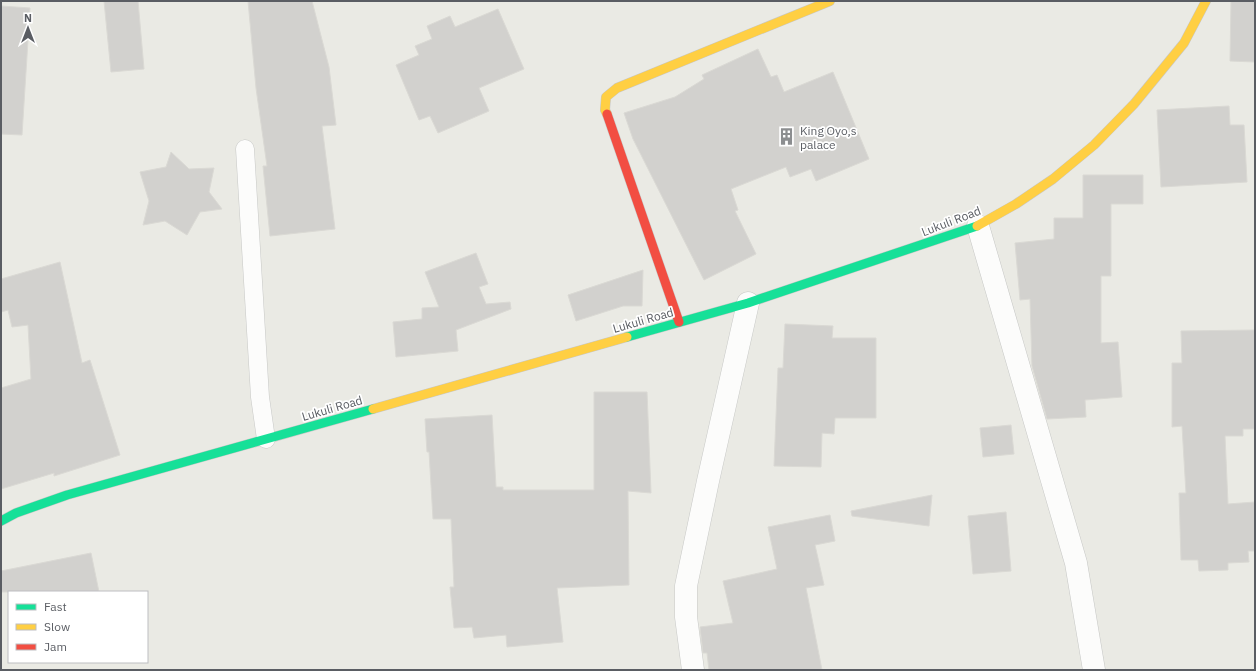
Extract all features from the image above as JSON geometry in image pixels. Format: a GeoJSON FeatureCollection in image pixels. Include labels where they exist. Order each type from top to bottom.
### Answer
{"type":"FeatureCollection","features":[{"type":"Feature","properties":{"kind":"street"},"geometry":{"type":"LineString","coordinates":[[679,322],[605,110],[606,97],[617,88],[830,1]]}},
{"type":"Feature","properties":{"kind":"street","name":"Lukuli Road"},"geometry":{"type":"LineString","coordinates":[[1,521],[16,513],[66,495],[748,302],[978,226],[1016,204],[1053,179],[1094,145],[1134,104],[1184,43],[1206,1]]}},
{"type":"Feature","properties":{"kind":"street"},"geometry":{"type":"LineString","coordinates":[[978,226],[1076,563],[1094,670]]}},
{"type":"Feature","properties":{"kind":"street"},"geometry":{"type":"LineString","coordinates":[[693,670],[686,617],[686,586],[748,302]]}},
{"type":"Feature","properties":{"kind":"lane"},"geometry":{"type":"LineString","coordinates":[[245,149],[260,397],[266,439]]}},
{"type":"Feature","properties":{"kind":"building"},"geometry":{"type":"Polygon","coordinates":[[[104,1],[138,1],[144,69],[111,72],[104,1]]]}},
{"type":"Feature","properties":{"kind":"building"},"geometry":{"type":"Polygon","coordinates":[[[248,1],[312,1],[329,67],[336,125],[322,126],[335,229],[270,236],[263,166],[267,166],[256,88],[248,1]]]}},
{"type":"Feature","properties":{"kind":"building"},"geometry":{"type":"Polygon","coordinates":[[[1231,1],[1255,1],[1255,62],[1230,61],[1231,1]]]}},
{"type":"Feature","properties":{"kind":"building"},"geometry":{"type":"Polygon","coordinates":[[[1,6],[30,8],[22,135],[1,134],[1,6]]]}},
{"type":"Feature","properties":{"kind":"building"},"geometry":{"type":"Polygon","coordinates":[[[498,9],[524,69],[479,88],[489,111],[438,133],[430,116],[419,120],[396,65],[419,55],[415,46],[432,39],[427,26],[450,16],[455,27],[498,9]]]}},
{"type":"Feature","properties":{"kind":"building"},"geometry":{"type":"Polygon","coordinates":[[[758,49],[771,77],[777,75],[784,92],[833,72],[869,159],[816,181],[811,169],[790,177],[786,167],[731,189],[738,210],[735,211],[756,254],[704,280],[633,139],[624,113],[675,97],[704,79],[702,75],[758,49]]]}},
{"type":"Feature","properties":{"kind":"building"},"geometry":{"type":"Polygon","coordinates":[[[1229,106],[1230,125],[1244,125],[1247,182],[1161,187],[1157,110],[1229,106]]]}},
{"type":"Feature","properties":{"kind":"building"},"geometry":{"type":"Polygon","coordinates":[[[171,152],[189,169],[214,168],[209,192],[222,209],[200,212],[187,235],[165,221],[143,225],[149,201],[140,172],[166,167],[171,152]]]}},
{"type":"Feature","properties":{"kind":"building"},"geometry":{"type":"Polygon","coordinates":[[[1083,175],[1143,175],[1143,204],[1111,204],[1111,276],[1101,276],[1101,343],[1118,342],[1122,397],[1085,400],[1086,417],[1047,419],[1032,366],[1030,299],[1020,300],[1015,243],[1054,239],[1054,218],[1083,218],[1083,175]]]}},
{"type":"Feature","properties":{"kind":"building"},"geometry":{"type":"Polygon","coordinates":[[[476,253],[488,284],[479,287],[486,304],[510,302],[511,309],[456,330],[458,351],[396,357],[393,322],[422,319],[422,308],[439,307],[425,272],[476,253]]]}},
{"type":"Feature","properties":{"kind":"building"},"geometry":{"type":"Polygon","coordinates":[[[60,262],[82,363],[90,360],[120,455],[54,476],[54,473],[1,489],[1,388],[31,379],[28,325],[12,327],[8,310],[1,312],[1,279],[60,262]]]}},
{"type":"Feature","properties":{"kind":"building"},"geometry":{"type":"Polygon","coordinates":[[[643,270],[642,306],[623,306],[576,321],[568,295],[643,270]]]}},
{"type":"Feature","properties":{"kind":"building"},"geometry":{"type":"Polygon","coordinates":[[[785,324],[833,326],[832,338],[876,338],[876,418],[835,418],[834,434],[822,433],[821,467],[774,466],[778,368],[783,368],[785,324]]]}},
{"type":"Feature","properties":{"kind":"building"},"geometry":{"type":"Polygon","coordinates":[[[1255,330],[1255,429],[1243,429],[1243,436],[1225,436],[1228,504],[1255,502],[1255,551],[1248,551],[1249,562],[1228,563],[1228,570],[1199,571],[1198,560],[1181,560],[1179,493],[1186,493],[1182,426],[1172,427],[1172,363],[1182,363],[1181,331],[1255,330]]]}},
{"type":"Feature","properties":{"kind":"building"},"geometry":{"type":"Polygon","coordinates":[[[594,392],[647,392],[651,493],[628,491],[629,585],[557,588],[563,642],[507,647],[506,635],[474,638],[472,627],[454,628],[450,587],[454,587],[451,519],[433,519],[429,452],[427,452],[425,419],[492,415],[496,487],[503,487],[503,490],[594,490],[594,392]]]}},
{"type":"Feature","properties":{"kind":"building"},"geometry":{"type":"Polygon","coordinates":[[[1011,425],[1014,454],[983,457],[980,428],[1011,425]]]}},
{"type":"Feature","properties":{"kind":"building"},"geometry":{"type":"Polygon","coordinates":[[[932,495],[929,526],[852,516],[851,511],[932,495]]]}},
{"type":"Feature","properties":{"kind":"building"},"geometry":{"type":"Polygon","coordinates":[[[1006,512],[1011,571],[973,574],[968,516],[1006,512]]]}},
{"type":"Feature","properties":{"kind":"building"},"geometry":{"type":"Polygon","coordinates":[[[830,515],[835,541],[815,545],[824,585],[806,588],[822,670],[709,670],[707,653],[703,653],[700,627],[733,623],[723,581],[777,569],[768,527],[830,515]]]}},
{"type":"Feature","properties":{"kind":"building"},"geometry":{"type":"Polygon","coordinates":[[[91,553],[99,591],[1,592],[1,571],[91,553]]]}},
{"type":"Feature","properties":{"kind":"traffic: fast"},"geometry":{"type":"LineString","coordinates":[[627,337],[748,303],[977,226]]}},
{"type":"Feature","properties":{"kind":"traffic: fast"},"geometry":{"type":"LineString","coordinates":[[1,521],[16,513],[67,495],[373,409]]}},
{"type":"Feature","properties":{"kind":"traffic: slow"},"geometry":{"type":"LineString","coordinates":[[607,114],[605,110],[606,97],[617,88],[830,1]]}},
{"type":"Feature","properties":{"kind":"traffic: slow"},"geometry":{"type":"LineString","coordinates":[[977,226],[1016,204],[1053,179],[1094,145],[1134,104],[1184,43],[1206,1]]}},
{"type":"Feature","properties":{"kind":"traffic: slow"},"geometry":{"type":"LineString","coordinates":[[373,409],[627,337]]}},
{"type":"Feature","properties":{"kind":"traffic: jam"},"geometry":{"type":"LineString","coordinates":[[607,114],[679,322]]}},
{"type":"Feature","properties":{"kind":"place","name":"King Oyo,s palace"},"geometry":{"type":"Point","coordinates":[787,137]}}]}
